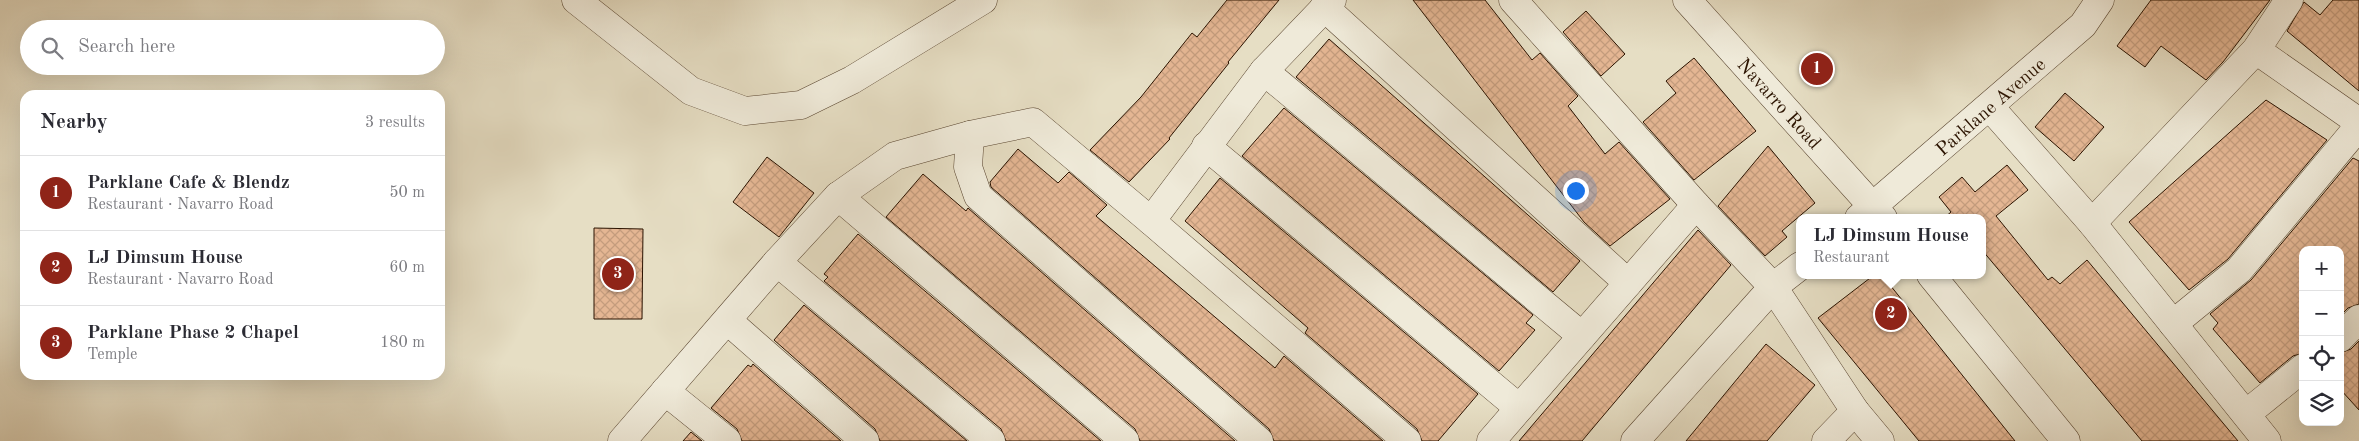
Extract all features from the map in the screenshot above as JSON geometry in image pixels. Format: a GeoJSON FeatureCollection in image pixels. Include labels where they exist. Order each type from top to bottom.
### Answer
{"type":"FeatureCollection","features":[{"type":"Feature","properties":{"kind":"street"},"geometry":{"type":"LineString","coordinates":[[576,0],[691,91],[744,111],[801,105],[859,76],[983,0]]}},
{"type":"Feature","properties":{"kind":"street"},"geometry":{"type":"LineString","coordinates":[[1513,0],[1696,205],[1773,287],[1856,411],[1880,441]]}},
{"type":"Feature","properties":{"kind":"street","name":"Navarro Road"},"geometry":{"type":"LineString","coordinates":[[1687,0],[1872,214]]}},
{"type":"Feature","properties":{"kind":"street","name":"Parklane Avenue"},"geometry":{"type":"LineString","coordinates":[[1872,214],[2083,25],[2100,0]]}},
{"type":"Feature","properties":{"kind":"street"},"geometry":{"type":"LineString","coordinates":[[2092,223],[2256,50],[2289,0]]}},
{"type":"Feature","properties":{"kind":"street"},"geometry":{"type":"LineString","coordinates":[[1152,221],[1206,146],[1264,71],[1328,3],[1628,283]]}},
{"type":"Feature","properties":{"kind":"street"},"geometry":{"type":"LineString","coordinates":[[2256,50],[2359,122]]}},
{"type":"Feature","properties":{"kind":"street"},"geometry":{"type":"LineString","coordinates":[[1264,71],[1582,336]]}},
{"type":"Feature","properties":{"kind":"street"},"geometry":{"type":"LineString","coordinates":[[1990,107],[2092,223],[2267,441]]}},
{"type":"Feature","properties":{"kind":"street"},"geometry":{"type":"LineString","coordinates":[[622,441],[728,321],[777,262],[838,196],[895,156],[970,135],[1033,122],[1152,221],[1407,441]]}},
{"type":"Feature","properties":{"kind":"street"},"geometry":{"type":"LineString","coordinates":[[2173,324],[2239,270],[2359,126]]}},
{"type":"Feature","properties":{"kind":"street"},"geometry":{"type":"LineString","coordinates":[[970,135],[968,167],[978,196],[1260,441]]}},
{"type":"Feature","properties":{"kind":"street"},"geometry":{"type":"LineString","coordinates":[[1206,146],[1519,408]]}},
{"type":"Feature","properties":{"kind":"street"},"geometry":{"type":"LineString","coordinates":[[838,196],[1125,441]]}},
{"type":"Feature","properties":{"kind":"street"},"geometry":{"type":"LineString","coordinates":[[1491,441],[1696,205]]}},
{"type":"Feature","properties":{"kind":"street"},"geometry":{"type":"LineString","coordinates":[[777,262],[991,441]]}},
{"type":"Feature","properties":{"kind":"street"},"geometry":{"type":"LineString","coordinates":[[1635,441],[1773,287],[1796,269]]}},
{"type":"Feature","properties":{"kind":"street"},"geometry":{"type":"LineString","coordinates":[[1933,279],[2066,441]]}},
{"type":"Feature","properties":{"kind":"street"},"geometry":{"type":"LineString","coordinates":[[2342,336],[2359,319]]}},
{"type":"Feature","properties":{"kind":"street"},"geometry":{"type":"LineString","coordinates":[[728,321],[866,441]]}},
{"type":"Feature","properties":{"kind":"street"},"geometry":{"type":"LineString","coordinates":[[2246,414],[2299,371]]}},
{"type":"Feature","properties":{"kind":"street"},"geometry":{"type":"LineString","coordinates":[[665,391],[727,441]]}},
{"type":"Feature","properties":{"kind":"street"},"geometry":{"type":"LineString","coordinates":[[1826,441],[1856,411]]}},
{"type":"Feature","properties":{"kind":"building"},"geometry":{"type":"Polygon","coordinates":[[[1227,0],[1279,0],[1228,62],[1170,139],[1129,182],[1090,150],[1141,97],[1192,33],[1197,37],[1227,0]]]}},
{"type":"Feature","properties":{"kind":"building"},"geometry":{"type":"Polygon","coordinates":[[[1413,0],[1485,0],[1532,60],[1540,53],[1578,96],[1568,106],[1605,154],[1619,142],[1670,199],[1610,246],[1584,222],[1413,0]]]}},
{"type":"Feature","properties":{"kind":"building"},"geometry":{"type":"Polygon","coordinates":[[[2151,0],[2270,0],[2223,62],[2206,80],[2161,46],[2145,67],[2117,46],[2151,0]]]}},
{"type":"Feature","properties":{"kind":"building"},"geometry":{"type":"Polygon","coordinates":[[[2333,0],[2359,0],[2359,91],[2287,31],[2304,2],[2320,15],[2333,0]]]}},
{"type":"Feature","properties":{"kind":"building"},"geometry":{"type":"Polygon","coordinates":[[[1586,11],[1625,54],[1601,76],[1563,32],[1586,11]]]}},
{"type":"Feature","properties":{"kind":"building"},"geometry":{"type":"Polygon","coordinates":[[[1329,39],[1580,261],[1553,292],[1296,77],[1329,39]]]}},
{"type":"Feature","properties":{"kind":"building"},"geometry":{"type":"Polygon","coordinates":[[[1694,58],[1756,131],[1694,180],[1643,122],[1676,93],[1666,81],[1694,58]]]}},
{"type":"Feature","properties":{"kind":"building"},"geometry":{"type":"Polygon","coordinates":[[[2065,93],[2104,127],[2074,161],[2035,127],[2065,93]]]}},
{"type":"Feature","properties":{"kind":"building"},"geometry":{"type":"Polygon","coordinates":[[[2266,100],[2327,140],[2228,259],[2189,290],[2129,222],[2266,100]]]}},
{"type":"Feature","properties":{"kind":"building"},"geometry":{"type":"Polygon","coordinates":[[[1284,108],[1533,315],[1526,323],[1535,330],[1499,371],[1242,156],[1284,108]]]}},
{"type":"Feature","properties":{"kind":"building"},"geometry":{"type":"Polygon","coordinates":[[[1768,146],[1815,203],[1802,214],[1796,214],[1796,219],[1782,231],[1787,237],[1765,256],[1718,206],[1768,146]]]}},
{"type":"Feature","properties":{"kind":"building"},"geometry":{"type":"Polygon","coordinates":[[[1018,149],[1058,183],[1069,172],[1107,205],[1096,216],[1275,368],[1284,356],[1383,441],[1274,441],[1269,429],[991,187],[990,182],[1018,149]]]}},
{"type":"Feature","properties":{"kind":"building"},"geometry":{"type":"Polygon","coordinates":[[[767,157],[814,193],[779,237],[733,202],[767,157]]]}},
{"type":"Feature","properties":{"kind":"building"},"geometry":{"type":"Polygon","coordinates":[[[2353,158],[2359,161],[2359,304],[2348,308],[2344,312],[2344,246],[2299,246],[2299,354],[2293,356],[2260,383],[2213,329],[2218,323],[2210,314],[2251,280],[2353,158]]]}},
{"type":"Feature","properties":{"kind":"building"},"geometry":{"type":"Polygon","coordinates":[[[2007,165],[2028,190],[1996,216],[2048,280],[2052,277],[2060,284],[2087,260],[2238,441],[2142,441],[1986,255],[1986,214],[1949,214],[1951,212],[1939,197],[1962,177],[1975,192],[2007,165]]]}},
{"type":"Feature","properties":{"kind":"building"},"geometry":{"type":"Polygon","coordinates":[[[923,174],[966,211],[968,208],[1235,441],[1140,441],[1135,429],[886,217],[923,174]]]}},
{"type":"Feature","properties":{"kind":"building"},"geometry":{"type":"Polygon","coordinates":[[[1220,178],[1478,394],[1438,441],[1422,441],[1417,429],[1305,333],[1308,328],[1185,221],[1220,178]]]}},
{"type":"Feature","properties":{"kind":"building"},"geometry":{"type":"Polygon","coordinates":[[[594,228],[643,229],[642,319],[594,319],[594,228]]]}},
{"type":"Feature","properties":{"kind":"building"},"geometry":{"type":"Polygon","coordinates":[[[1698,230],[1731,265],[1582,441],[1519,441],[1698,230]]]}},
{"type":"Feature","properties":{"kind":"building"},"geometry":{"type":"Polygon","coordinates":[[[858,234],[1101,441],[1006,441],[1001,429],[824,281],[828,277],[824,274],[858,234]]]}},
{"type":"Feature","properties":{"kind":"building"},"geometry":{"type":"Polygon","coordinates":[[[1869,279],[1885,279],[2015,441],[1919,441],[1818,318],[1869,279]]]}},
{"type":"Feature","properties":{"kind":"building"},"geometry":{"type":"Polygon","coordinates":[[[804,305],[967,441],[880,441],[875,429],[774,340],[804,305]]]}},
{"type":"Feature","properties":{"kind":"building"},"geometry":{"type":"Polygon","coordinates":[[[2359,341],[2359,410],[2344,393],[2344,352],[2351,349],[2359,341]]]}},
{"type":"Feature","properties":{"kind":"building"},"geometry":{"type":"Polygon","coordinates":[[[1766,344],[1815,385],[1767,441],[1686,441],[1766,344]]]}},
{"type":"Feature","properties":{"kind":"building"},"geometry":{"type":"Polygon","coordinates":[[[753,364],[841,441],[742,441],[737,429],[711,408],[748,365],[751,367],[753,364]]]}},
{"type":"Feature","properties":{"kind":"building"},"geometry":{"type":"Polygon","coordinates":[[[691,432],[702,441],[683,441],[691,432]]]}},
{"type":"Feature","properties":{"kind":"place","name":"Parklane Cafe & Blendz"},"geometry":{"type":"Point","coordinates":[1817,69]}},
{"type":"Feature","properties":{"kind":"place","name":"Parklane Phase 2 Chapel"},"geometry":{"type":"Point","coordinates":[618,274]}},
{"type":"Feature","properties":{"kind":"place","name":"LJ Dimsum House"},"geometry":{"type":"Point","coordinates":[1891,314]}}]}
